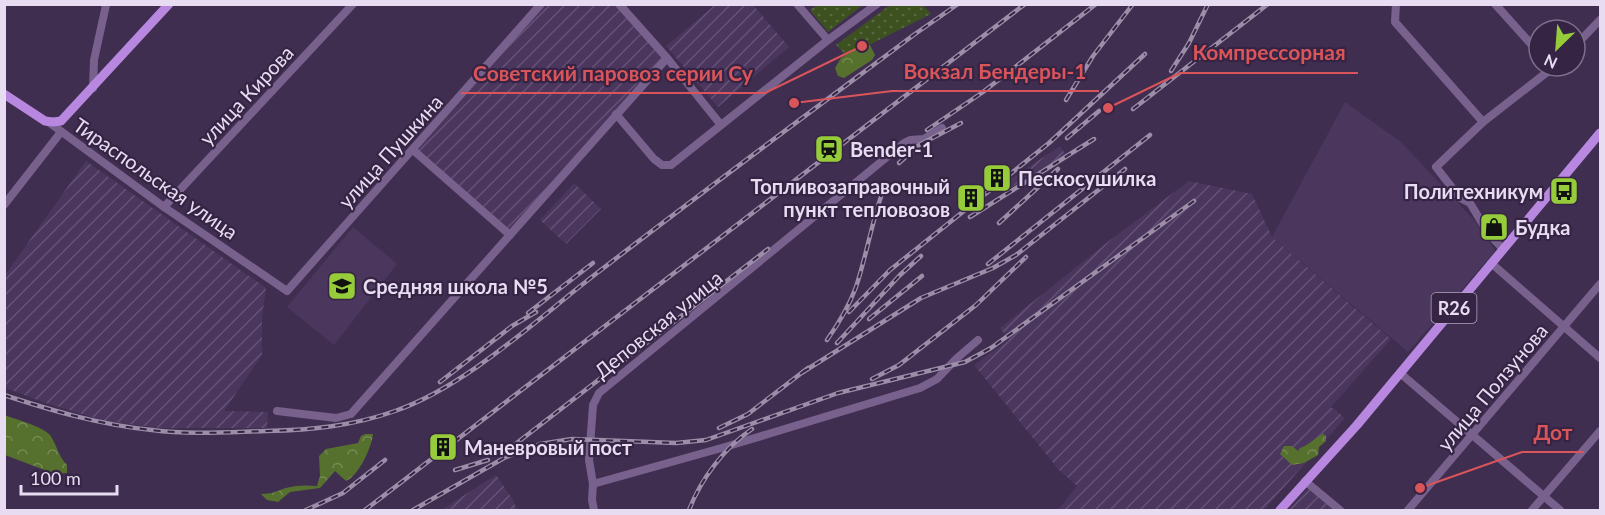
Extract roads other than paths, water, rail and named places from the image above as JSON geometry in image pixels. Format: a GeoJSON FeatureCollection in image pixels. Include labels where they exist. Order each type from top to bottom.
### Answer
{"type":"FeatureCollection","features":[{"type":"Feature","properties":{"kind":"main road"},"geometry":{"type":"LineString","coordinates":[[45,121],[61,121],[170,4]]}},
{"type":"Feature","properties":{"kind":"main road","name":"Тираспольская улица"},"geometry":{"type":"LineString","coordinates":[[4,94],[45,121]]}},
{"type":"Feature","properties":{"kind":"main road","name":"R26"},"geometry":{"type":"LineString","coordinates":[[1280,510],[1357,425],[1600,133]]}},
{"type":"Feature","properties":{"kind":"street","name":"улица Кирова"},"geometry":{"type":"LineString","coordinates":[[164,207],[353,4]]}},
{"type":"Feature","properties":{"kind":"street","name":"улица Пушкина"},"geometry":{"type":"LineString","coordinates":[[287,291],[541,4]]}},
{"type":"Feature","properties":{"kind":"street"},"geometry":{"type":"LineString","coordinates":[[619,4],[722,125]]}},
{"type":"Feature","properties":{"kind":"street"},"geometry":{"type":"LineString","coordinates":[[797,4],[828,40]]}},
{"type":"Feature","properties":{"kind":"street"},"geometry":{"type":"LineString","coordinates":[[616,114],[658,163],[667,166],[675,163],[828,40],[877,4]]}},
{"type":"Feature","properties":{"kind":"street"},"geometry":{"type":"LineString","coordinates":[[1396,4],[1395,22],[1483,122]]}},
{"type":"Feature","properties":{"kind":"street"},"geometry":{"type":"LineString","coordinates":[[1495,4],[1527,40]]}},
{"type":"Feature","properties":{"kind":"street"},"geometry":{"type":"LineString","coordinates":[[93,88],[94,60],[106,5]]}},
{"type":"Feature","properties":{"kind":"street"},"geometry":{"type":"LineString","coordinates":[[1587,34],[1600,20]]}},
{"type":"Feature","properties":{"kind":"street"},"geometry":{"type":"LineString","coordinates":[[276,411],[336,418],[351,414],[667,58]]}},
{"type":"Feature","properties":{"kind":"street"},"geometry":{"type":"LineString","coordinates":[[1503,249],[1488,233],[1470,203],[1460,198],[1436,167],[1483,122],[1539,78]]}},
{"type":"Feature","properties":{"kind":"street","name":"Тираспольская улица"},"geometry":{"type":"LineString","coordinates":[[45,121],[164,207],[287,291]]}},
{"type":"Feature","properties":{"kind":"street","name":"Деповская улица"},"geometry":{"type":"LineString","coordinates":[[594,510],[589,460],[592,405],[599,393],[904,143],[924,139],[942,128]]}},
{"type":"Feature","properties":{"kind":"street"},"geometry":{"type":"LineString","coordinates":[[4,205],[61,132]]}},
{"type":"Feature","properties":{"kind":"street"},"geometry":{"type":"LineString","coordinates":[[413,150],[510,235]]}},
{"type":"Feature","properties":{"kind":"street"},"geometry":{"type":"LineString","coordinates":[[1491,263],[1600,358]]}},
{"type":"Feature","properties":{"kind":"street","name":"улица Ползунова"},"geometry":{"type":"LineString","coordinates":[[1408,510],[1600,284]]}},
{"type":"Feature","properties":{"kind":"street"},"geometry":{"type":"LineString","coordinates":[[593,484],[920,388],[933,382],[978,340]]}},
{"type":"Feature","properties":{"kind":"street"},"geometry":{"type":"LineString","coordinates":[[1400,373],[1560,510]]}},
{"type":"Feature","properties":{"kind":"street"},"geometry":{"type":"LineString","coordinates":[[1532,510],[1600,431]]}},
{"type":"Feature","properties":{"kind":"street"},"geometry":{"type":"LineString","coordinates":[[1305,481],[1340,510]]}},
{"type":"Feature","properties":{"kind":"railway"},"geometry":{"type":"LineString","coordinates":[[4,395],[96,421],[166,432],[316,428],[348,424],[379,416],[422,400],[500,350],[676,213],[958,4]]}},
{"type":"Feature","properties":{"kind":"railway"},"geometry":{"type":"LineString","coordinates":[[365,510],[1025,4]]}},
{"type":"Feature","properties":{"kind":"railway"},"geometry":{"type":"LineString","coordinates":[[927,130],[983,92],[1096,4]]}},
{"type":"Feature","properties":{"kind":"railway"},"geometry":{"type":"LineString","coordinates":[[1066,100],[1093,56],[1133,4]]}},
{"type":"Feature","properties":{"kind":"railway"},"geometry":{"type":"LineString","coordinates":[[1171,71],[1189,43],[1208,4]]}},
{"type":"Feature","properties":{"kind":"railway"},"geometry":{"type":"LineString","coordinates":[[1133,109],[1268,4]]}},
{"type":"Feature","properties":{"kind":"railway"},"geometry":{"type":"LineString","coordinates":[[849,312],[890,270],[1049,143],[1145,54]]}},
{"type":"Feature","properties":{"kind":"railway"},"geometry":{"type":"LineString","coordinates":[[1067,138],[1099,111]]}},
{"type":"Feature","properties":{"kind":"railway"},"geometry":{"type":"LineString","coordinates":[[899,163],[919,145],[961,123]]}},
{"type":"Feature","properties":{"kind":"railway"},"geometry":{"type":"LineString","coordinates":[[988,264],[1150,135]]}},
{"type":"Feature","properties":{"kind":"railway"},"geometry":{"type":"LineString","coordinates":[[970,217],[1094,139]]}},
{"type":"Feature","properties":{"kind":"railway"},"geometry":{"type":"LineString","coordinates":[[999,223],[1058,169]]}},
{"type":"Feature","properties":{"kind":"railway"},"geometry":{"type":"LineString","coordinates":[[803,372],[921,298],[993,268],[1016,255],[1125,169]]}},
{"type":"Feature","properties":{"kind":"railway"},"geometry":{"type":"LineString","coordinates":[[827,340],[856,287],[884,188]]}},
{"type":"Feature","properties":{"kind":"railway"},"geometry":{"type":"LineString","coordinates":[[413,510],[504,458],[540,444],[572,439],[676,443],[706,440],[838,393],[965,362],[991,348],[1194,201]]}},
{"type":"Feature","properties":{"kind":"railway"},"geometry":{"type":"LineString","coordinates":[[509,449],[768,249]]}},
{"type":"Feature","properties":{"kind":"railway"},"geometry":{"type":"LineString","coordinates":[[837,343],[900,275],[921,256]]}},
{"type":"Feature","properties":{"kind":"railway"},"geometry":{"type":"LineString","coordinates":[[872,379],[899,365],[976,305],[1026,257]]}},
{"type":"Feature","properties":{"kind":"railway"},"geometry":{"type":"LineString","coordinates":[[528,313],[593,263]]}},
{"type":"Feature","properties":{"kind":"railway"},"geometry":{"type":"LineString","coordinates":[[869,319],[922,276]]}},
{"type":"Feature","properties":{"kind":"railway"},"geometry":{"type":"LineString","coordinates":[[440,382],[512,326],[536,312]]}},
{"type":"Feature","properties":{"kind":"railway"},"geometry":{"type":"LineString","coordinates":[[719,428],[748,414],[808,368]]}},
{"type":"Feature","properties":{"kind":"railway"},"geometry":{"type":"LineString","coordinates":[[689,510],[714,465],[732,445],[752,429]]}},
{"type":"Feature","properties":{"kind":"railway"},"geometry":{"type":"LineString","coordinates":[[306,510],[343,493],[385,460]]}},
{"type":"Feature","properties":{"kind":"railway"},"geometry":{"type":"LineString","coordinates":[[455,470],[488,460]]}},
{"type":"Feature","properties":{"kind":"place","name":"Советский паровоз серии Су"},"geometry":{"type":"Point","coordinates":[862,46]}},
{"type":"Feature","properties":{"kind":"place","name":"Вокзал Бендеры-1"},"geometry":{"type":"Point","coordinates":[794,103]}},
{"type":"Feature","properties":{"kind":"place","name":"Компрессорная"},"geometry":{"type":"Point","coordinates":[1108,108]}},
{"type":"Feature","properties":{"kind":"place","name":"Bender-1"},"geometry":{"type":"Point","coordinates":[829,149]}},
{"type":"Feature","properties":{"kind":"place","name":"Пескосушилка"},"geometry":{"type":"Point","coordinates":[997,178]}},
{"type":"Feature","properties":{"kind":"place","name":"Политехникум"},"geometry":{"type":"Point","coordinates":[1564,191]}},
{"type":"Feature","properties":{"kind":"place","name":"Топливозаправочный пункт тепловозов"},"geometry":{"type":"Point","coordinates":[971,198]}},
{"type":"Feature","properties":{"kind":"place","name":"Будка"},"geometry":{"type":"Point","coordinates":[1494,227]}},
{"type":"Feature","properties":{"kind":"place","name":"Средняя школа №5"},"geometry":{"type":"Point","coordinates":[342,286]}},
{"type":"Feature","properties":{"kind":"place","name":"Маневровый пост"},"geometry":{"type":"Point","coordinates":[443,447]}},
{"type":"Feature","properties":{"kind":"place","name":"Дот"},"geometry":{"type":"Point","coordinates":[1420,488]}}]}
